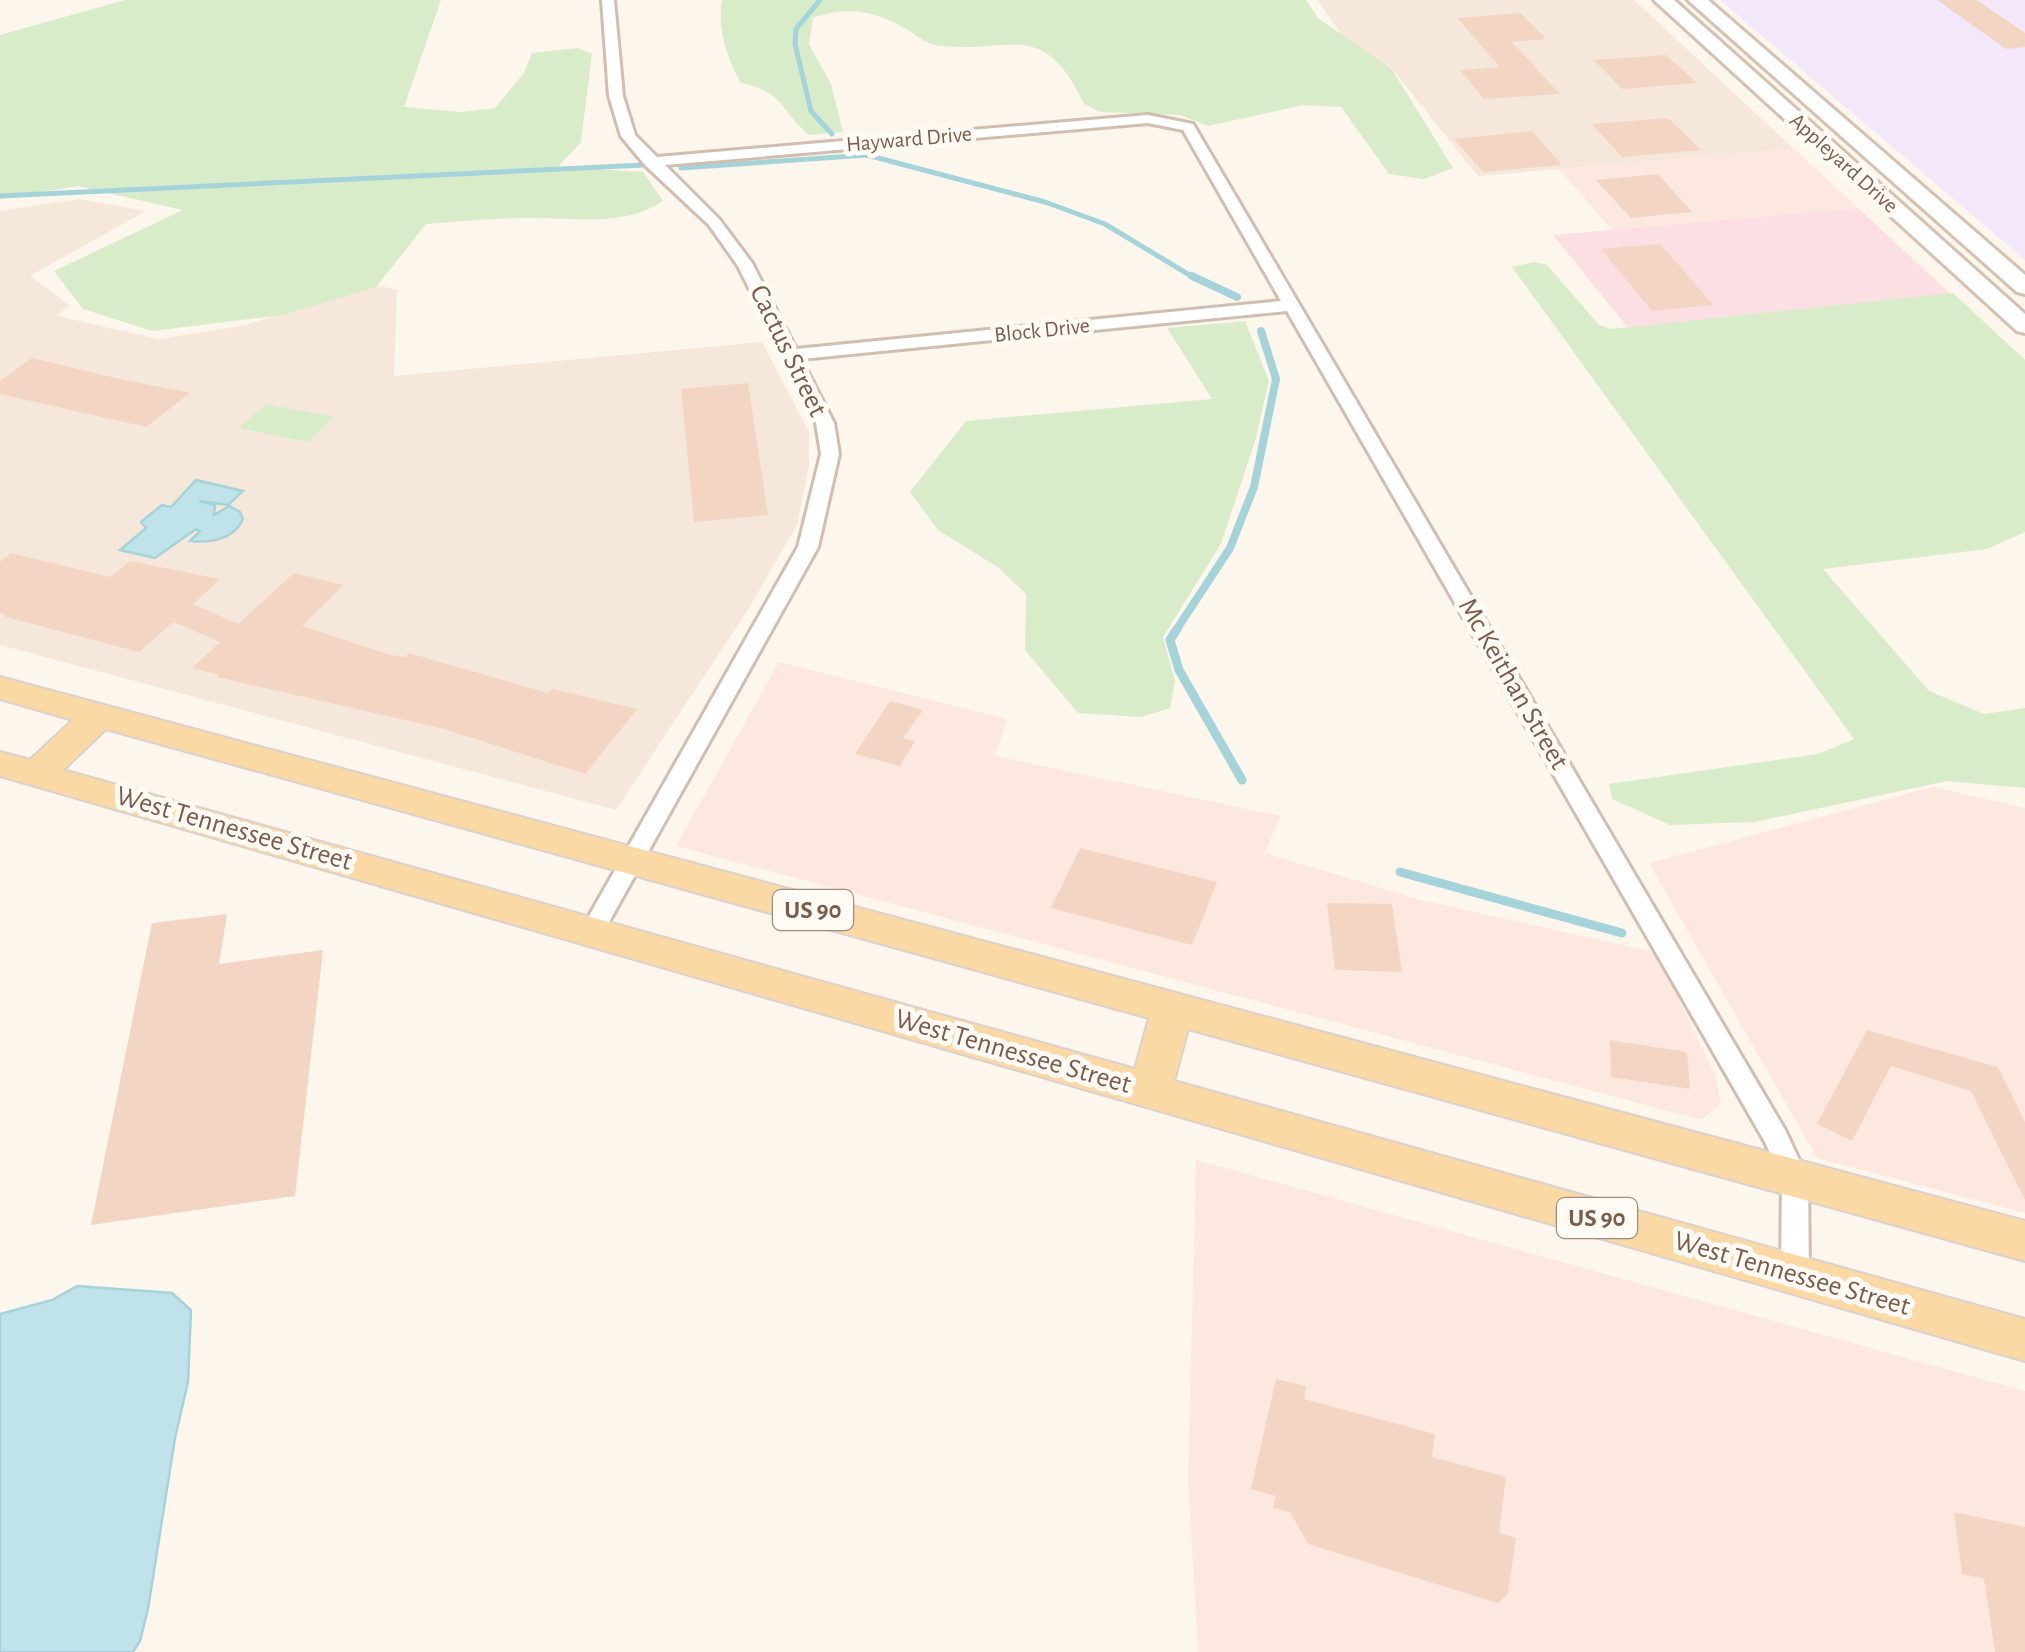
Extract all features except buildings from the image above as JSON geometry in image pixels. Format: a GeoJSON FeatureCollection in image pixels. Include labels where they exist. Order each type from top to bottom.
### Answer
{"type":"FeatureCollection","features":[{"type":"Feature","properties":{"kind":"main road","name":"Appleyard Drive"},"geometry":{"type":"LineString","coordinates":[[1663,0],[2025,326]]}},
{"type":"Feature","properties":{"kind":"main road","name":"Appleyard Drive"},"geometry":{"type":"LineString","coordinates":[[1697,0],[2025,288]]}},
{"type":"Feature","properties":{"kind":"main road"},"geometry":{"type":"LineString","coordinates":[[1861,178],[1897,176]]}},
{"type":"Feature","properties":{"kind":"main road","name":"US 90"},"geometry":{"type":"LineString","coordinates":[[0,688],[2025,1241]]}},
{"type":"Feature","properties":{"kind":"main road"},"geometry":{"type":"LineString","coordinates":[[37,774],[98,715]]}},
{"type":"Feature","properties":{"kind":"main road","name":"West Tennessee Street"},"geometry":{"type":"LineString","coordinates":[[0,764],[2025,1340]]}},
{"type":"Feature","properties":{"kind":"main road"},"geometry":{"type":"LineString","coordinates":[[1150,1091],[1172,1010]]}},
{"type":"Feature","properties":{"kind":"street","name":"Cactus Street"},"geometry":{"type":"LineString","coordinates":[[592,932],[808,546],[830,454],[824,424],[730,240],[650,162],[622,122],[608,0]]}},
{"type":"Feature","properties":{"kind":"street","name":"Hayward Drive"},"geometry":{"type":"LineString","coordinates":[[650,162],[1168,120]]}},
{"type":"Feature","properties":{"kind":"street","name":"Mc Keithan Street"},"geometry":{"type":"LineString","coordinates":[[1168,120],[1188,127],[1199,143],[1795,1179],[1795,1275]]}},
{"type":"Feature","properties":{"kind":"street","name":"Block Drive"},"geometry":{"type":"LineString","coordinates":[[789,355],[1294,306]]}},
{"type":"Feature","properties":{"kind":"shaded area"},"geometry":{"type":"Polygon","coordinates":[[[1317,0],[1634,0],[1794,149],[1478,176],[1390,66],[1347,42],[1317,0]]]}},
{"type":"Feature","properties":{"kind":"shaded area"},"geometry":{"type":"Polygon","coordinates":[[[1720,0],[2025,0],[2025,260],[1720,0]]]}},
{"type":"Feature","properties":{"kind":"shaded area"},"geometry":{"type":"Polygon","coordinates":[[[1794,149],[1858,208],[1612,230],[1559,169],[1794,149]]]}},
{"type":"Feature","properties":{"kind":"shaded area"},"geometry":{"type":"Polygon","coordinates":[[[79,199],[146,211],[30,276],[69,305],[57,316],[159,339],[245,325],[374,285],[397,290],[394,376],[762,342],[809,432],[809,466],[797,525],[749,608],[616,810],[0,645],[0,211],[79,199]]]}},
{"type":"Feature","properties":{"kind":"shaded area"},"geometry":{"type":"Polygon","coordinates":[[[1858,208],[1955,298],[1629,329],[1553,235],[1858,208]]]}},
{"type":"Feature","properties":{"kind":"shaded area"},"geometry":{"type":"Polygon","coordinates":[[[779,662],[1007,719],[995,756],[1280,816],[1265,853],[1417,899],[1657,953],[1714,1073],[1721,1103],[1702,1120],[676,846],[779,662]]]}},
{"type":"Feature","properties":{"kind":"shaded area"},"geometry":{"type":"Polygon","coordinates":[[[1933,787],[2025,808],[2025,1213],[1817,1158],[1649,863],[1933,787]]]}},
{"type":"Feature","properties":{"kind":"shaded area"},"geometry":{"type":"Polygon","coordinates":[[[1196,1160],[2025,1391],[2025,1652],[1198,1652],[1188,1479],[1196,1160]]]}},
{"type":"Feature","properties":{"kind":"green space"},"geometry":{"type":"Polygon","coordinates":[[[125,0],[441,0],[404,107],[461,112],[495,108],[524,73],[532,53],[578,48],[592,54],[581,142],[558,167],[643,172],[663,201],[615,218],[514,218],[426,224],[376,287],[283,315],[152,331],[83,309],[54,271],[183,210],[77,186],[0,199],[0,35],[125,0]]]}},
{"type":"Feature","properties":{"kind":"green space"},"geometry":{"type":"Polygon","coordinates":[[[722,0],[1306,0],[1319,19],[1391,68],[1453,168],[1424,179],[1389,174],[1341,107],[1304,105],[1208,126],[1180,115],[1100,112],[1084,104],[1069,76],[1038,49],[1022,45],[935,45],[885,19],[851,11],[813,18],[809,44],[831,84],[843,132],[809,135],[774,97],[741,83],[724,43],[722,0]]]}},
{"type":"Feature","properties":{"kind":"green space"},"geometry":{"type":"Polygon","coordinates":[[[1534,262],[1547,265],[1599,325],[1611,329],[1953,293],[2025,360],[2025,532],[1987,549],[1823,569],[1929,691],[1984,714],[2025,708],[2025,788],[1947,781],[1754,822],[1670,825],[1612,799],[1609,784],[1818,754],[1854,739],[1512,267],[1534,262]]]}},
{"type":"Feature","properties":{"kind":"green space"},"geometry":{"type":"Polygon","coordinates":[[[1245,321],[1269,381],[1255,441],[1221,544],[1163,637],[1175,681],[1170,708],[1141,717],[1078,713],[1025,650],[1026,594],[999,568],[938,530],[910,492],[966,421],[1212,399],[1167,328],[1245,321]]]}},
{"type":"Feature","properties":{"kind":"green space"},"geometry":{"type":"Polygon","coordinates":[[[266,404],[334,417],[308,442],[239,428],[266,404]]]}},
{"type":"Feature","properties":{"kind":"water"},"geometry":{"type":"Polygon","coordinates":[[[196,480],[243,491],[228,505],[199,501],[215,505],[214,515],[229,506],[240,512],[243,519],[234,532],[213,540],[190,541],[200,531],[196,529],[155,558],[120,550],[146,528],[141,522],[162,505],[171,507],[196,480]]]}},
{"type":"Feature","properties":{"kind":"water"},"geometry":{"type":"Polygon","coordinates":[[[77,1286],[172,1293],[191,1310],[188,1382],[175,1438],[148,1609],[133,1652],[0,1652],[0,1314],[52,1300],[77,1286]]]}},
{"type":"Feature","properties":{"kind":"waterway"},"geometry":{"type":"LineString","coordinates":[[820,0],[796,29],[795,44],[811,111],[832,134]]}},
{"type":"Feature","properties":{"kind":"waterway"},"geometry":{"type":"LineString","coordinates":[[681,168],[867,155],[1045,202],[1105,224],[1196,279]]}},
{"type":"Feature","properties":{"kind":"waterway"},"geometry":{"type":"LineString","coordinates":[[0,196],[644,165]]}},
{"type":"Feature","properties":{"kind":"waterway"},"geometry":{"type":"LineString","coordinates":[[1192,276],[1237,297]]}},
{"type":"Feature","properties":{"kind":"waterway"},"geometry":{"type":"LineString","coordinates":[[1175,632],[1230,548],[1254,487],[1276,379],[1261,331]]}},
{"type":"Feature","properties":{"kind":"waterway"},"geometry":{"type":"LineString","coordinates":[[1177,629],[1170,640],[1179,670],[1242,780]]}},
{"type":"Feature","properties":{"kind":"waterway"},"geometry":{"type":"LineString","coordinates":[[1400,872],[1622,933]]}}]}
